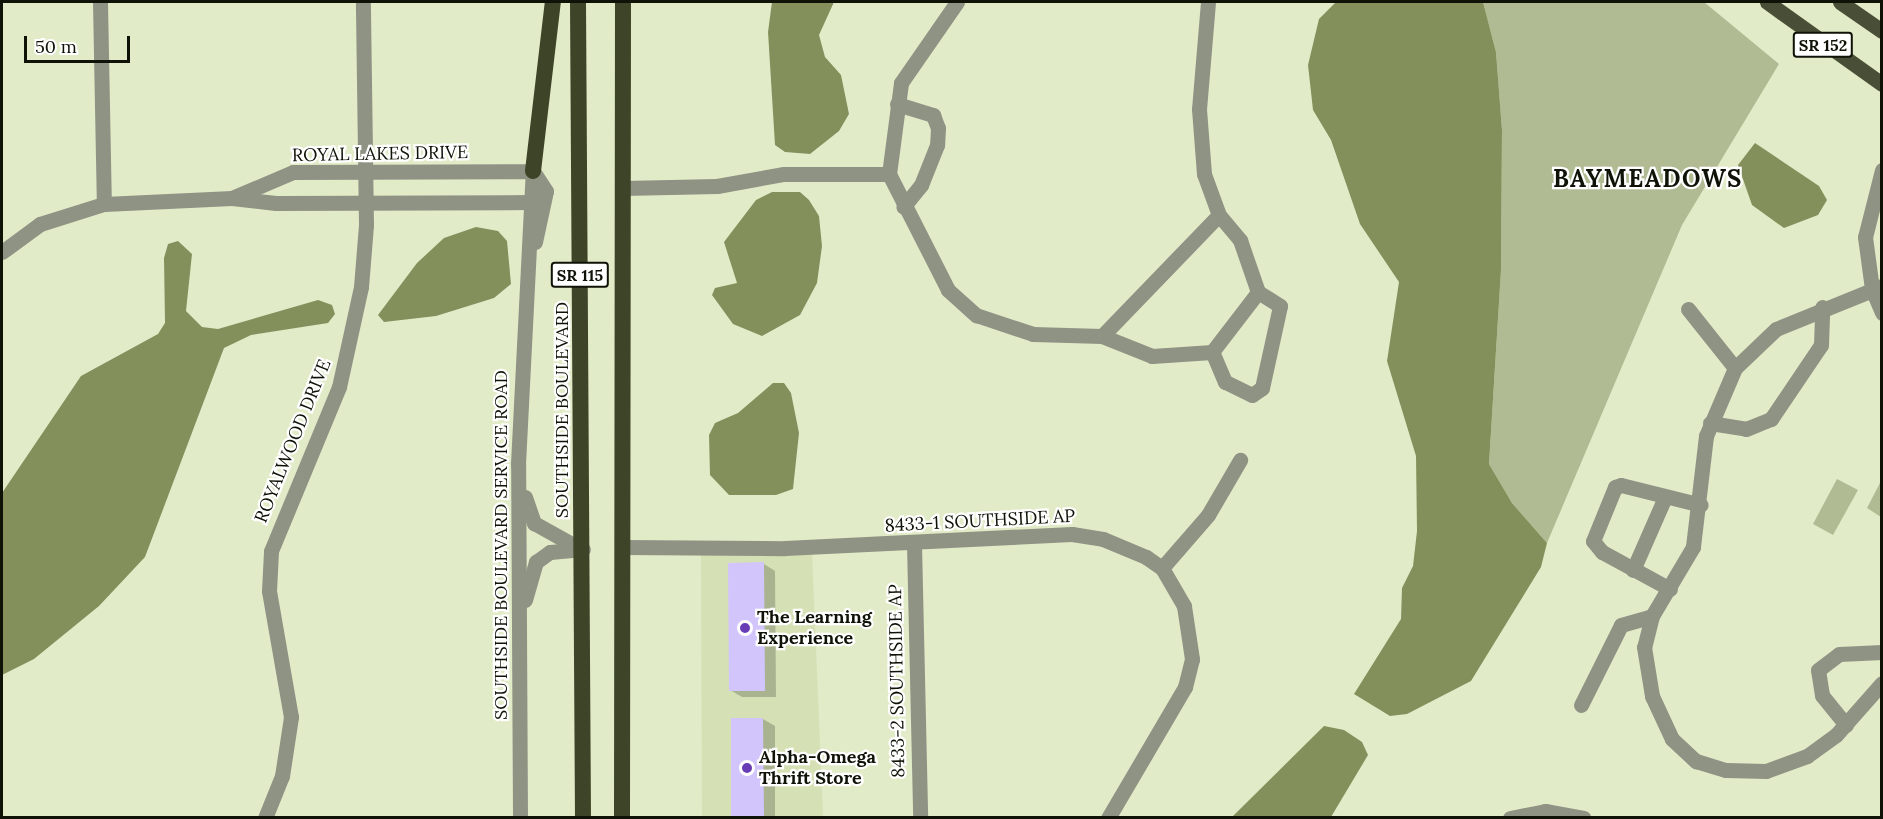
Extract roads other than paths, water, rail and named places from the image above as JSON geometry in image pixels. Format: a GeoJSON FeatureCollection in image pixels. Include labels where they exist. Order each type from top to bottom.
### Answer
{"type":"FeatureCollection","features":[{"type":"Feature","properties":{"kind":"highway"},"geometry":{"type":"LineString","coordinates":[[533,171],[553,2]]}},
{"type":"Feature","properties":{"kind":"highway","name":"SOUTHSIDE BOULEVARD"},"geometry":{"type":"LineString","coordinates":[[578,2],[583,818]]}},
{"type":"Feature","properties":{"kind":"highway","name":"SR 115"},"geometry":{"type":"LineString","coordinates":[[622,818],[623,2]]}},
{"type":"Feature","properties":{"kind":"main road","name":"SR 152"},"geometry":{"type":"LineString","coordinates":[[1767,2],[1881,84]]}},
{"type":"Feature","properties":{"kind":"main road","name":"SR 152"},"geometry":{"type":"LineString","coordinates":[[1840,2],[1881,31]]}},
{"type":"Feature","properties":{"kind":"street"},"geometry":{"type":"LineString","coordinates":[[100,2],[104,204]]}},
{"type":"Feature","properties":{"kind":"street","name":"ROYALWOOD DRIVE"},"geometry":{"type":"LineString","coordinates":[[265,818],[282,776],[291,717],[269,591],[271,551],[339,387],[353,335],[364,203],[362,173],[363,2]]}},
{"type":"Feature","properties":{"kind":"street"},"geometry":{"type":"LineString","coordinates":[[957,2],[908,68],[897,104],[889,174],[903,207],[943,283],[976,315],[1033,334],[1102,336],[1152,357],[1212,352],[1258,292]]}},
{"type":"Feature","properties":{"kind":"street"},"geometry":{"type":"LineString","coordinates":[[1208,2],[1200,153],[1219,215],[1240,240],[1258,292],[1280,306],[1262,387],[1251,395],[1234,388],[1212,352]]}},
{"type":"Feature","properties":{"kind":"street"},"geometry":{"type":"LineString","coordinates":[[897,104],[933,115],[938,128],[937,145],[921,185],[903,207]]}},
{"type":"Feature","properties":{"kind":"street"},"geometry":{"type":"LineString","coordinates":[[1881,170],[1866,218],[1881,313]]}},
{"type":"Feature","properties":{"kind":"street","name":"ROYAL LAKES DRIVE"},"geometry":{"type":"LineString","coordinates":[[232,198],[293,172],[533,171]]}},
{"type":"Feature","properties":{"kind":"street","name":"SOUTHSIDE BOULEVARD SERVICE ROAD"},"geometry":{"type":"LineString","coordinates":[[520,818],[518,464],[533,171]]}},
{"type":"Feature","properties":{"kind":"street","name":"SOUTHSIDE BOULEVARD SERVICE ROAD"},"geometry":{"type":"LineString","coordinates":[[527,274],[546,191],[533,171]]}},
{"type":"Feature","properties":{"kind":"street"},"geometry":{"type":"LineString","coordinates":[[624,188],[690,188],[784,174],[889,174]]}},
{"type":"Feature","properties":{"kind":"street","name":"ROYAL LAKES DRIVE"},"geometry":{"type":"LineString","coordinates":[[2,252],[40,224],[104,204],[232,198],[364,203],[530,202]]}},
{"type":"Feature","properties":{"kind":"street"},"geometry":{"type":"LineString","coordinates":[[1102,336],[1219,215]]}},
{"type":"Feature","properties":{"kind":"street"},"geometry":{"type":"LineString","coordinates":[[1876,287],[1822,307],[1776,329],[1735,368],[1710,423],[1701,505],[1693,547],[1652,616],[1644,647],[1652,696],[1672,739],[1696,761],[1726,771],[1766,771],[1807,756],[1846,725],[1881,683]]}},
{"type":"Feature","properties":{"kind":"street"},"geometry":{"type":"LineString","coordinates":[[1710,423],[1746,429],[1771,419],[1821,345],[1822,307]]}},
{"type":"Feature","properties":{"kind":"street"},"geometry":{"type":"LineString","coordinates":[[1688,309],[1735,368]]}},
{"type":"Feature","properties":{"kind":"street"},"geometry":{"type":"LineString","coordinates":[[1108,818],[1189,673],[1190,623],[1162,568],[1208,515],[1240,460]]}},
{"type":"Feature","properties":{"kind":"street"},"geometry":{"type":"LineString","coordinates":[[518,464],[534,523],[583,549]]}},
{"type":"Feature","properties":{"kind":"street"},"geometry":{"type":"LineString","coordinates":[[1670,589],[1595,548],[1593,541],[1615,487],[1701,505]]}},
{"type":"Feature","properties":{"kind":"street"},"geometry":{"type":"LineString","coordinates":[[1633,570],[1665,497]]}},
{"type":"Feature","properties":{"kind":"street","name":"8433-1 SOUTHSIDE AP"},"geometry":{"type":"LineString","coordinates":[[622,547],[914,544],[1089,536],[1118,543],[1162,568]]}},
{"type":"Feature","properties":{"kind":"street","name":"8433-2 SOUTHSIDE AP"},"geometry":{"type":"LineString","coordinates":[[914,544],[920,818]]}},
{"type":"Feature","properties":{"kind":"street"},"geometry":{"type":"LineString","coordinates":[[519,633],[536,562],[550,552],[583,549]]}},
{"type":"Feature","properties":{"kind":"street"},"geometry":{"type":"LineString","coordinates":[[1581,705],[1621,625],[1652,616]]}},
{"type":"Feature","properties":{"kind":"street"},"geometry":{"type":"LineString","coordinates":[[1846,725],[1822,695],[1818,670],[1839,654],[1881,652]]}},
{"type":"Feature","properties":{"kind":"street"},"geometry":{"type":"LineString","coordinates":[[1510,818],[1545,811],[1582,818]]}},
{"type":"Feature","properties":{"kind":"place","name":"The Learning Experience"},"geometry":{"type":"Point","coordinates":[745,628]}},
{"type":"Feature","properties":{"kind":"place","name":"Alpha-Omega Thrift Store"},"geometry":{"type":"Point","coordinates":[747,768]}},
{"type":"Feature","properties":{"kind":"district","name":"BAYMEADOWS"},"geometry":{"type":"Point","coordinates":[1648,179]}}]}
